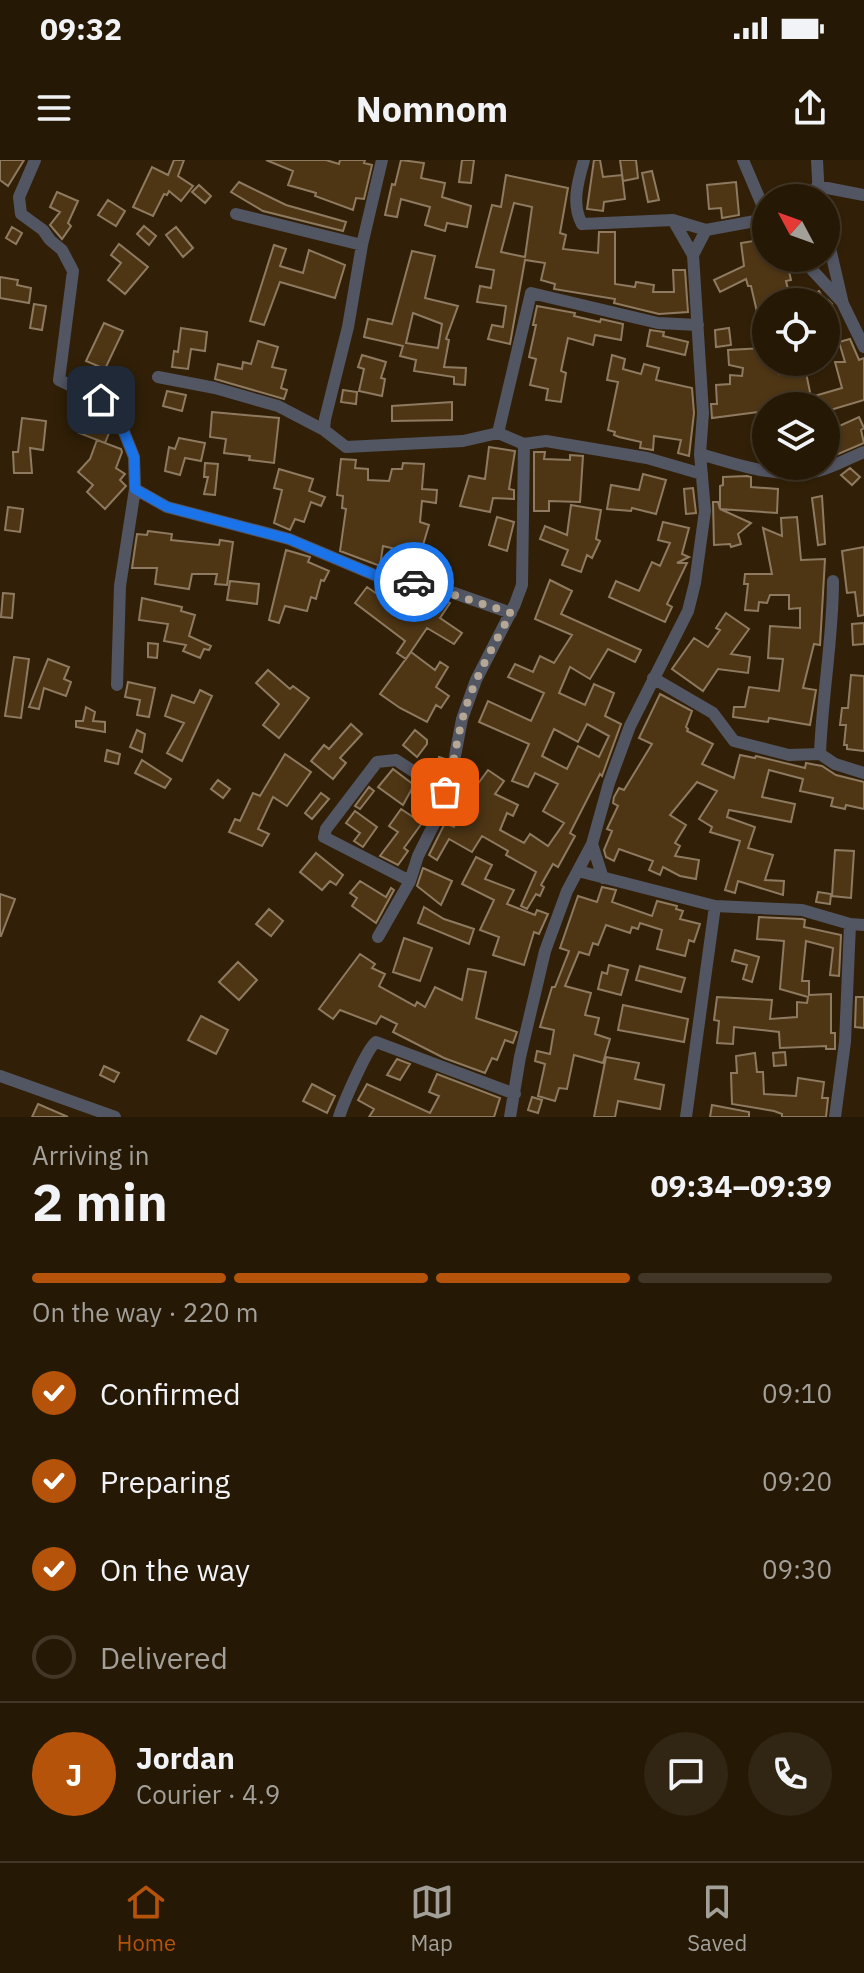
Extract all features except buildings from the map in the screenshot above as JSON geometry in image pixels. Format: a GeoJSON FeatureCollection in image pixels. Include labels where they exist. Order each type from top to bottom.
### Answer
{"type":"FeatureCollection","features":[{"type":"Feature","properties":{"kind":"street"},"geometry":{"type":"LineString","coordinates":[[35,160],[19,197],[21,214],[43,230],[62,250],[73,271],[59,380],[122,410],[124,432],[134,457],[135,489],[120,586],[117,685]]}},
{"type":"Feature","properties":{"kind":"street"},"geometry":{"type":"LineString","coordinates":[[324,430],[382,160]]}},
{"type":"Feature","properties":{"kind":"street"},"geometry":{"type":"LineString","coordinates":[[584,160],[576,197],[577,214],[582,224],[673,220],[706,230],[752,220]]}},
{"type":"Feature","properties":{"kind":"street"},"geometry":{"type":"LineString","coordinates":[[743,160],[753,184]]}},
{"type":"Feature","properties":{"kind":"street"},"geometry":{"type":"LineString","coordinates":[[817,160],[818,184]]}},
{"type":"Feature","properties":{"kind":"street"},"geometry":{"type":"LineString","coordinates":[[840,193],[864,195]]}},
{"type":"Feature","properties":{"kind":"street"},"geometry":{"type":"LineString","coordinates":[[236,214],[362,245]]}},
{"type":"Feature","properties":{"kind":"street"},"geometry":{"type":"LineString","coordinates":[[510,1117],[520,1057],[545,951],[567,891],[592,844],[630,726],[688,611],[695,583],[705,511],[700,454],[703,413],[698,325],[693,255],[673,220]]}},
{"type":"Feature","properties":{"kind":"street"},"geometry":{"type":"LineString","coordinates":[[693,255],[706,230]]}},
{"type":"Feature","properties":{"kind":"street"},"geometry":{"type":"LineString","coordinates":[[814,272],[843,304]]}},
{"type":"Feature","properties":{"kind":"street"},"geometry":{"type":"LineString","coordinates":[[836,272],[843,304],[864,347]]}},
{"type":"Feature","properties":{"kind":"street"},"geometry":{"type":"LineString","coordinates":[[498,433],[531,293],[658,323],[698,325]]}},
{"type":"Feature","properties":{"kind":"street"},"geometry":{"type":"LineString","coordinates":[[158,377],[215,388],[278,406],[324,430],[346,447],[463,441],[498,433],[524,444],[546,441],[647,458],[702,474]]}},
{"type":"Feature","properties":{"kind":"street"},"geometry":{"type":"LineString","coordinates":[[378,937],[410,881],[418,856],[436,820],[452,772],[462,719],[476,680],[522,585],[524,444]]}},
{"type":"Feature","properties":{"kind":"street"},"geometry":{"type":"LineString","coordinates":[[700,454],[761,471],[799,473],[820,470],[864,452]]}},
{"type":"Feature","properties":{"kind":"street"},"geometry":{"type":"LineString","coordinates":[[135,489],[167,507],[289,539],[384,579],[437,587],[511,613]]}},
{"type":"Feature","properties":{"kind":"street"},"geometry":{"type":"LineString","coordinates":[[820,754],[833,581]]}},
{"type":"Feature","properties":{"kind":"street"},"geometry":{"type":"LineString","coordinates":[[653,678],[713,713],[734,741],[789,755],[820,754],[835,764],[864,773]]}},
{"type":"Feature","properties":{"kind":"street"},"geometry":{"type":"LineString","coordinates":[[410,881],[324,837],[326,829],[377,762],[396,760],[445,792]]}},
{"type":"Feature","properties":{"kind":"street"},"geometry":{"type":"LineString","coordinates":[[592,844],[603,878]]}},
{"type":"Feature","properties":{"kind":"street"},"geometry":{"type":"LineString","coordinates":[[578,871],[715,906],[802,910],[864,925]]}},
{"type":"Feature","properties":{"kind":"street"},"geometry":{"type":"LineString","coordinates":[[686,1117],[715,906]]}},
{"type":"Feature","properties":{"kind":"street"},"geometry":{"type":"LineString","coordinates":[[835,1117],[845,1042],[850,924]]}},
{"type":"Feature","properties":{"kind":"street"},"geometry":{"type":"LineString","coordinates":[[339,1117],[369,1047],[376,1042],[515,1094]]}},
{"type":"Feature","properties":{"kind":"street"},"geometry":{"type":"LineString","coordinates":[[0,1076],[83,1111],[115,1117]]}},
{"type":"Feature","properties":{"kind":"way so far"},"geometry":{"type":"LineString","coordinates":[[414,582],[511,613],[476,680],[462,719],[445,792]]}},
{"type":"Feature","properties":{"kind":"route"},"geometry":{"type":"LineString","coordinates":[[101,400],[122,410],[124,432],[134,457],[135,489],[167,507],[289,539],[384,579],[414,582]]}}]}
